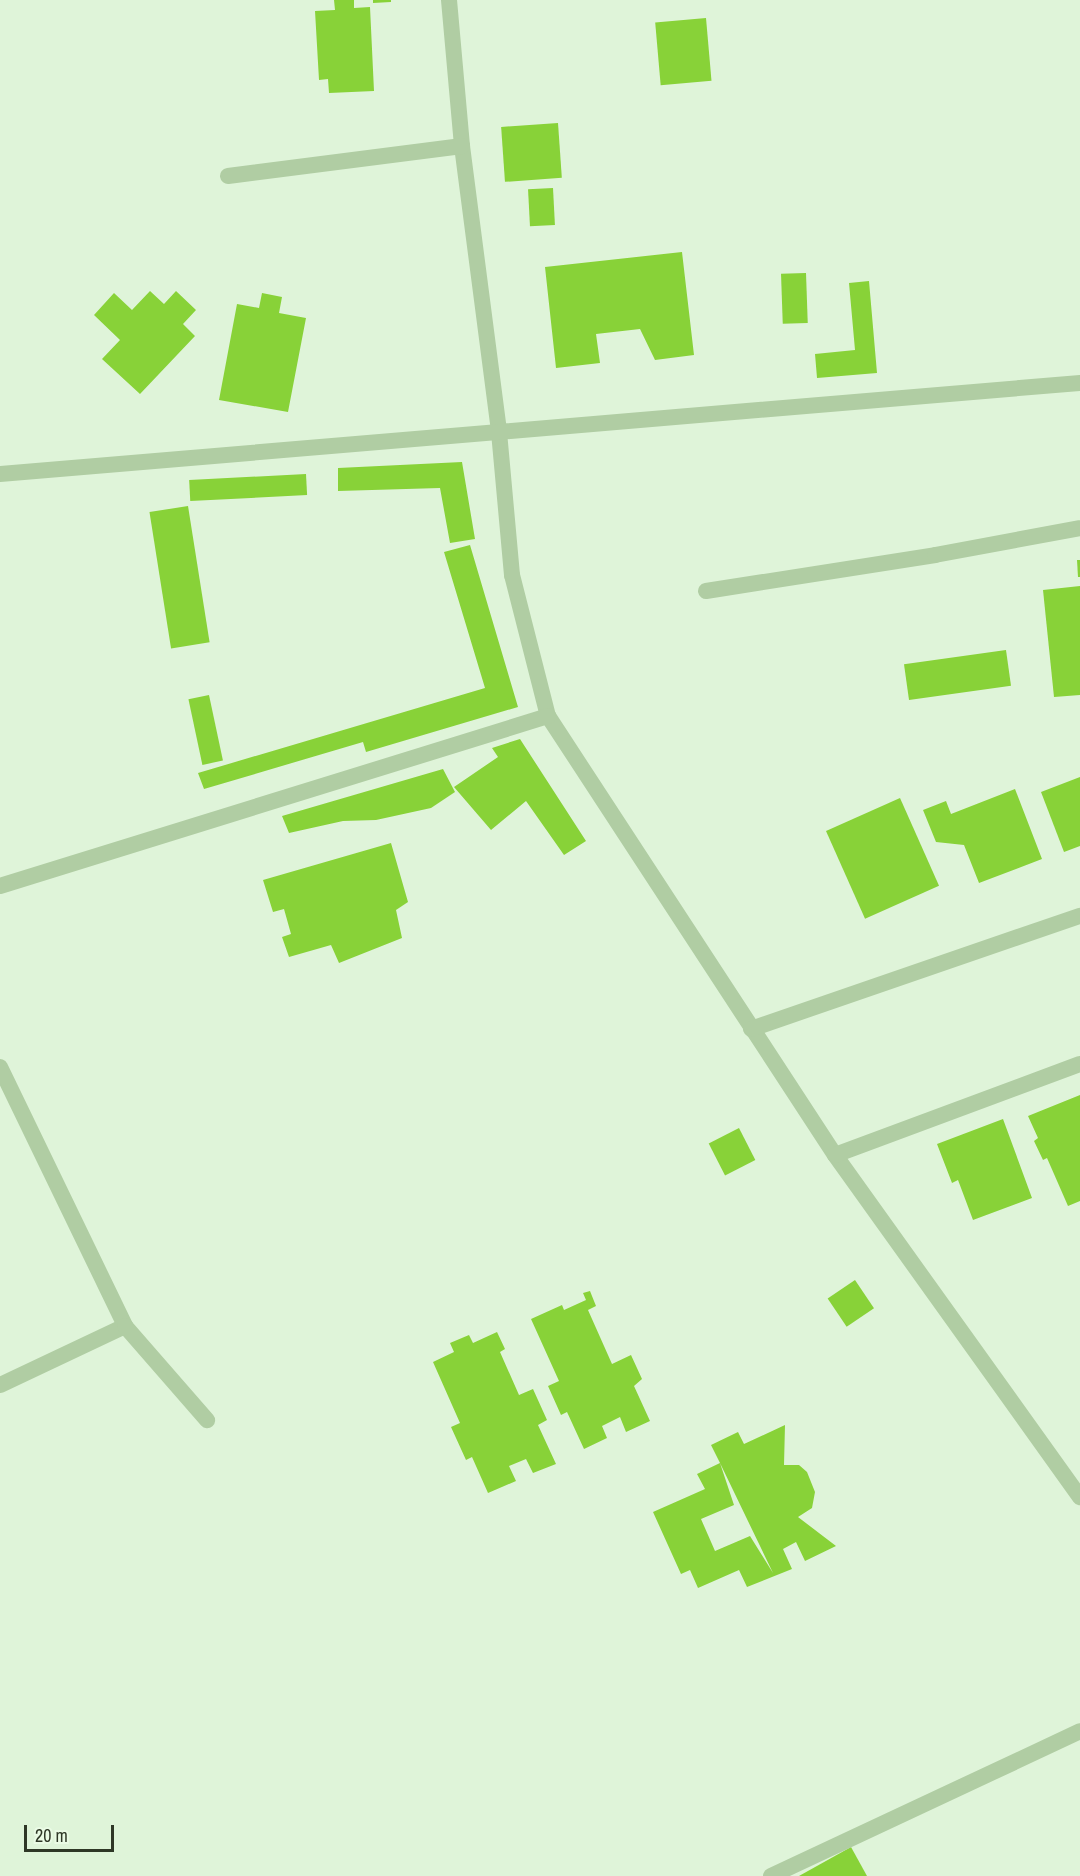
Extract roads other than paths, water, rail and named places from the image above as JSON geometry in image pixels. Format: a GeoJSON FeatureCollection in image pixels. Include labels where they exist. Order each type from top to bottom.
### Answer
{"type":"FeatureCollection","features":[{"type":"Feature","properties":{"kind":"street"},"geometry":{"type":"LineString","coordinates":[[449,0],[462,146],[499,432],[512,575],[548,716],[835,1155],[1077,1486]]}},
{"type":"Feature","properties":{"kind":"street"},"geometry":{"type":"LineString","coordinates":[[228,176],[462,146]]}},
{"type":"Feature","properties":{"kind":"street"},"geometry":{"type":"LineString","coordinates":[[0,474],[1080,383]]}},
{"type":"Feature","properties":{"kind":"street"},"geometry":{"type":"LineString","coordinates":[[706,591],[935,555],[1080,528]]}},
{"type":"Feature","properties":{"kind":"street"},"geometry":{"type":"LineString","coordinates":[[0,886],[548,716]]}},
{"type":"Feature","properties":{"kind":"street"},"geometry":{"type":"LineString","coordinates":[[751,1029],[1080,916]]}},
{"type":"Feature","properties":{"kind":"street"},"geometry":{"type":"LineString","coordinates":[[835,1155],[1080,1064]]}},
{"type":"Feature","properties":{"kind":"street"},"geometry":{"type":"LineString","coordinates":[[0,1067],[125,1326],[207,1420]]}},
{"type":"Feature","properties":{"kind":"street"},"geometry":{"type":"LineString","coordinates":[[0,1385],[125,1326]]}},
{"type":"Feature","properties":{"kind":"street"},"geometry":{"type":"LineString","coordinates":[[771,1876],[1080,1731]]}}]}
